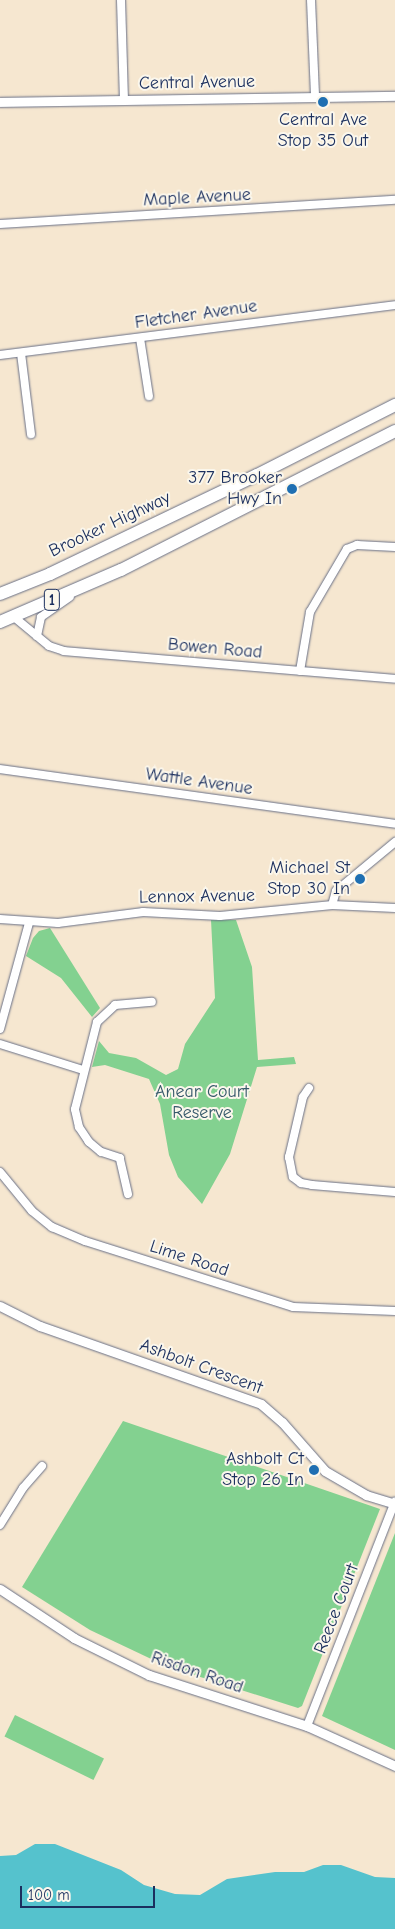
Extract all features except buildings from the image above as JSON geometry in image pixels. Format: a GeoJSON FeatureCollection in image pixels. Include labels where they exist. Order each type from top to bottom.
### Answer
{"type":"FeatureCollection","features":[{"type":"Feature","properties":{"kind":"highway","name":"Brooker Highway"},"geometry":{"type":"LineString","coordinates":[[0,594],[50,574],[395,405]]}},
{"type":"Feature","properties":{"kind":"highway","name":"1"},"geometry":{"type":"LineString","coordinates":[[0,622],[90,583],[280,492],[395,431]]}},
{"type":"Feature","properties":{"kind":"highway"},"geometry":{"type":"LineString","coordinates":[[0,613],[14,617]]}},
{"type":"Feature","properties":{"kind":"street"},"geometry":{"type":"LineString","coordinates":[[122,0],[124,100]]}},
{"type":"Feature","properties":{"kind":"street"},"geometry":{"type":"LineString","coordinates":[[311,0],[315,97]]}},
{"type":"Feature","properties":{"kind":"street","name":"Central Avenue"},"geometry":{"type":"LineString","coordinates":[[0,102],[395,96]]}},
{"type":"Feature","properties":{"kind":"street","name":"Maple Avenue"},"geometry":{"type":"LineString","coordinates":[[0,224],[395,200]]}},
{"type":"Feature","properties":{"kind":"street","name":"Fletcher Avenue"},"geometry":{"type":"LineString","coordinates":[[0,355],[395,305]]}},
{"type":"Feature","properties":{"kind":"street"},"geometry":{"type":"LineString","coordinates":[[140,338],[149,396]]}},
{"type":"Feature","properties":{"kind":"street"},"geometry":{"type":"LineString","coordinates":[[21,353],[31,434]]}},
{"type":"Feature","properties":{"kind":"street"},"geometry":{"type":"LineString","coordinates":[[300,671],[310,612],[347,549],[357,545],[395,547]]}},
{"type":"Feature","properties":{"kind":"street"},"geometry":{"type":"LineString","coordinates":[[37,636],[41,617],[90,583]]}},
{"type":"Feature","properties":{"kind":"street","name":"Bowen Road"},"geometry":{"type":"LineString","coordinates":[[14,617],[49,646],[64,651],[395,679]]}},
{"type":"Feature","properties":{"kind":"street","name":"Wattle Avenue"},"geometry":{"type":"LineString","coordinates":[[0,769],[395,824]]}},
{"type":"Feature","properties":{"kind":"street"},"geometry":{"type":"LineString","coordinates":[[332,905],[336,891],[395,842]]}},
{"type":"Feature","properties":{"kind":"street","name":"Lennox Avenue"},"geometry":{"type":"LineString","coordinates":[[0,918],[29,923],[58,923],[143,912],[220,916],[332,905],[395,908]]}},
{"type":"Feature","properties":{"kind":"street"},"geometry":{"type":"LineString","coordinates":[[0,1029],[29,923]]}},
{"type":"Feature","properties":{"kind":"street"},"geometry":{"type":"LineString","coordinates":[[128,1194],[120,1158],[95,1147],[80,1127],[75,1108],[83,1070],[97,1022],[105,1011],[115,1005],[152,1002]]}},
{"type":"Feature","properties":{"kind":"street"},"geometry":{"type":"LineString","coordinates":[[0,1044],[83,1070]]}},
{"type":"Feature","properties":{"kind":"street"},"geometry":{"type":"LineString","coordinates":[[309,1088],[303,1097],[288,1157],[294,1177],[301,1183],[312,1185],[395,1192]]}},
{"type":"Feature","properties":{"kind":"street","name":"Lime Road"},"geometry":{"type":"LineString","coordinates":[[1,1177],[32,1212],[52,1227],[85,1242],[293,1307],[395,1311]]}},
{"type":"Feature","properties":{"kind":"street","name":"Ashbolt Crescent"},"geometry":{"type":"LineString","coordinates":[[0,1306],[88,1344],[261,1404],[282,1422],[325,1471],[366,1495],[395,1503]]}},
{"type":"Feature","properties":{"kind":"street"},"geometry":{"type":"LineString","coordinates":[[0,1525],[23,1488],[42,1466]]}},
{"type":"Feature","properties":{"kind":"street","name":"Reece Court"},"geometry":{"type":"LineString","coordinates":[[307,1726],[395,1503]]}},
{"type":"Feature","properties":{"kind":"street","name":"Risdon Road"},"geometry":{"type":"LineString","coordinates":[[0,1589],[74,1638],[133,1668],[178,1686],[307,1726],[395,1766]]}},
{"type":"Feature","properties":{"kind":"green space","name":"Anear Court Reserve"},"geometry":{"type":"Polygon","coordinates":[[[211,920],[236,920],[252,967],[258,1060],[294,1057],[296,1064],[257,1067],[230,1154],[202,1204],[178,1177],[169,1155],[160,1104],[149,1079],[105,1065],[92,1067],[99,1041],[109,1053],[136,1058],[166,1075],[178,1069],[185,1044],[215,998],[211,920]]]}},
{"type":"Feature","properties":{"kind":"green space"},"geometry":{"type":"Polygon","coordinates":[[[50,928],[100,1008],[92,1017],[61,978],[26,956],[33,938],[39,931],[50,928]]]}},
{"type":"Feature","properties":{"kind":"green space"},"geometry":{"type":"Polygon","coordinates":[[[123,1421],[380,1509],[302,1706],[298,1708],[166,1666],[90,1630],[22,1587],[123,1421]]]}},
{"type":"Feature","properties":{"kind":"green space"},"geometry":{"type":"Polygon","coordinates":[[[395,1533],[395,1750],[322,1716],[395,1533]]]}},
{"type":"Feature","properties":{"kind":"green space"},"geometry":{"type":"Polygon","coordinates":[[[15,1715],[104,1758],[93,1780],[4,1737],[15,1715]]]}},
{"type":"Feature","properties":{"kind":"water"},"geometry":{"type":"Polygon","coordinates":[[[35,1844],[55,1844],[121,1870],[144,1885],[175,1894],[200,1895],[227,1879],[275,1872],[304,1872],[323,1865],[341,1865],[375,1877],[395,1878],[395,1929],[0,1929],[0,1856],[16,1855],[35,1844]]]}},
{"type":"Feature","properties":{"kind":"place","name":"Central Ave Stop 35 Out"},"geometry":{"type":"Point","coordinates":[323,102]}},
{"type":"Feature","properties":{"kind":"place","name":"377 Brooker Hwy In"},"geometry":{"type":"Point","coordinates":[292,489]}},
{"type":"Feature","properties":{"kind":"place","name":"Michael St Stop 30 In"},"geometry":{"type":"Point","coordinates":[360,879]}},
{"type":"Feature","properties":{"kind":"place","name":"Ashbolt Ct Stop 26 In"},"geometry":{"type":"Point","coordinates":[314,1470]}}]}
